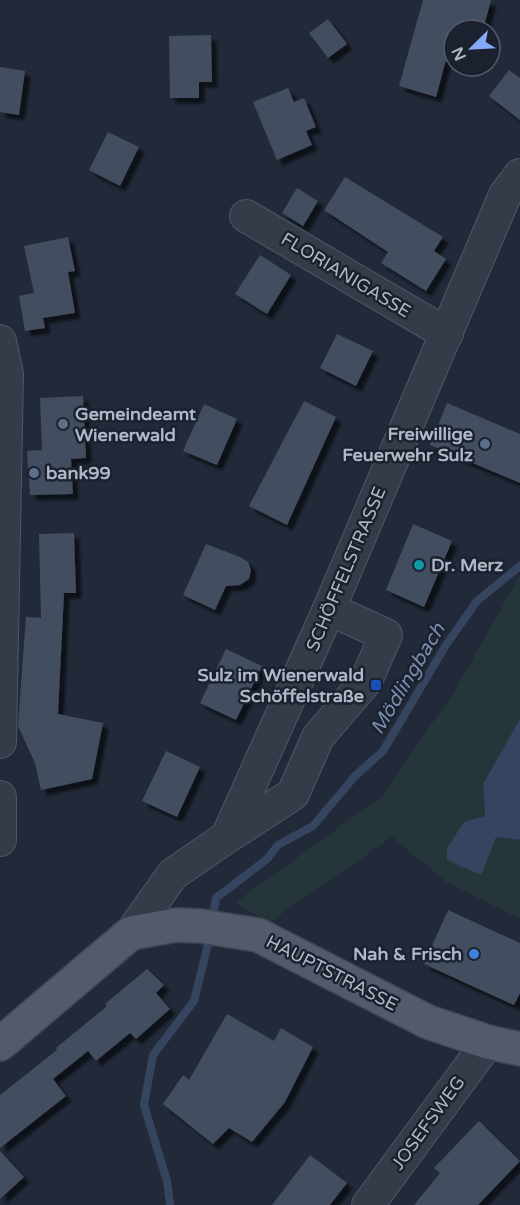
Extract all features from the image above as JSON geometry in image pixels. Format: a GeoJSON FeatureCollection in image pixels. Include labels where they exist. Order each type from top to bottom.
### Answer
{"type":"FeatureCollection","features":[{"type":"Feature","properties":{"kind":"main road","name":"HAUPTSTRASSE"},"geometry":{"type":"LineString","coordinates":[[131,933],[176,925],[258,935],[428,1022],[488,1042],[520,1049]]}},
{"type":"Feature","properties":{"kind":"main road"},"geometry":{"type":"LineString","coordinates":[[0,1044],[131,933]]}},
{"type":"Feature","properties":{"kind":"street","name":"SCHÖFFELSTRASSE"},"geometry":{"type":"LineString","coordinates":[[227,837],[329,609],[506,195],[520,175]]}},
{"type":"Feature","properties":{"kind":"street","name":"FLORIANIGASSE"},"geometry":{"type":"LineString","coordinates":[[246,216],[447,334]]}},
{"type":"Feature","properties":{"kind":"street"},"geometry":{"type":"LineString","coordinates":[[0,341],[7,374],[2,446],[4,530],[0,742]]}},
{"type":"Feature","properties":{"kind":"street"},"geometry":{"type":"LineString","coordinates":[[131,933],[173,874],[293,794],[318,737],[366,681],[386,635],[329,609]]}},
{"type":"Feature","properties":{"kind":"street"},"geometry":{"type":"LineString","coordinates":[[0,797],[0,840]]}},
{"type":"Feature","properties":{"kind":"street","name":"JOSEFSWEG"},"geometry":{"type":"LineString","coordinates":[[368,1205],[488,1042]]}},
{"type":"Feature","properties":{"kind":"shaded area"},"geometry":{"type":"Polygon","coordinates":[[[520,575],[520,719],[483,784],[485,817],[464,822],[447,849],[496,836],[520,840],[520,919],[445,881],[392,837],[268,923],[236,902],[381,797],[456,689],[520,575]]]}},
{"type":"Feature","properties":{"kind":"water"},"geometry":{"type":"Polygon","coordinates":[[[520,719],[520,840],[496,837],[481,875],[447,860],[447,848],[464,822],[485,816],[483,784],[520,719]]]}},
{"type":"Feature","properties":{"kind":"building"},"geometry":{"type":"Polygon","coordinates":[[[423,0],[491,0],[486,18],[442,18],[442,75],[436,97],[399,86],[423,0]]]}},
{"type":"Feature","properties":{"kind":"building"},"geometry":{"type":"Polygon","coordinates":[[[328,19],[347,44],[328,58],[309,33],[328,19]]]}},
{"type":"Feature","properties":{"kind":"building"},"geometry":{"type":"Polygon","coordinates":[[[211,35],[212,82],[199,82],[199,98],[170,98],[169,36],[211,35]]]}},
{"type":"Feature","properties":{"kind":"building"},"geometry":{"type":"Polygon","coordinates":[[[0,67],[25,71],[19,115],[0,112],[0,67]]]}},
{"type":"Feature","properties":{"kind":"building"},"geometry":{"type":"Polygon","coordinates":[[[509,70],[520,78],[520,120],[489,96],[509,70]]]}},
{"type":"Feature","properties":{"kind":"building"},"geometry":{"type":"Polygon","coordinates":[[[288,88],[294,102],[304,98],[316,127],[306,131],[312,145],[277,160],[253,102],[288,88]]]}},
{"type":"Feature","properties":{"kind":"building"},"geometry":{"type":"Polygon","coordinates":[[[108,132],[139,147],[120,186],[89,170],[108,132]]]}},
{"type":"Feature","properties":{"kind":"building"},"geometry":{"type":"Polygon","coordinates":[[[345,177],[443,237],[434,251],[446,259],[426,291],[381,263],[388,252],[324,210],[345,177]]]}},
{"type":"Feature","properties":{"kind":"building"},"geometry":{"type":"Polygon","coordinates":[[[297,188],[318,201],[303,226],[282,213],[297,188]]]}},
{"type":"Feature","properties":{"kind":"building"},"geometry":{"type":"Polygon","coordinates":[[[68,237],[75,271],[68,272],[75,313],[43,318],[45,328],[25,331],[19,296],[34,293],[24,246],[68,237]]]}},
{"type":"Feature","properties":{"kind":"building"},"geometry":{"type":"Polygon","coordinates":[[[260,255],[291,275],[267,314],[235,294],[260,255]]]}},
{"type":"Feature","properties":{"kind":"building"},"geometry":{"type":"Polygon","coordinates":[[[337,334],[373,351],[356,386],[320,368],[337,334]]]}},
{"type":"Feature","properties":{"kind":"building","name":"Gemeindeamt Wienerwald"},"geometry":{"type":"Polygon","coordinates":[[[83,396],[86,458],[71,459],[73,494],[30,495],[27,451],[42,450],[40,398],[83,396]]]}},
{"type":"Feature","properties":{"kind":"building"},"geometry":{"type":"Polygon","coordinates":[[[304,401],[336,417],[287,525],[249,506],[304,401]]]}},
{"type":"Feature","properties":{"kind":"building"},"geometry":{"type":"Polygon","coordinates":[[[447,403],[520,434],[520,483],[430,445],[447,403]]]}},
{"type":"Feature","properties":{"kind":"building"},"geometry":{"type":"Polygon","coordinates":[[[204,404],[237,419],[217,465],[183,451],[204,404]]]}},
{"type":"Feature","properties":{"kind":"building","name":"Dr. Merz"},"geometry":{"type":"Polygon","coordinates":[[[413,524],[452,541],[424,607],[386,590],[413,524]]]}},
{"type":"Feature","properties":{"kind":"building"},"geometry":{"type":"Polygon","coordinates":[[[74,533],[76,593],[64,593],[58,714],[103,723],[92,779],[41,790],[35,763],[18,726],[26,617],[41,618],[39,534],[74,533]]]}},
{"type":"Feature","properties":{"kind":"building"},"geometry":{"type":"Polygon","coordinates":[[[206,544],[240,557],[248,562],[251,570],[249,579],[240,585],[226,586],[215,610],[183,595],[206,544]]]}},
{"type":"Feature","properties":{"kind":"building"},"geometry":{"type":"Polygon","coordinates":[[[226,649],[262,666],[236,720],[200,703],[226,649]]]}},
{"type":"Feature","properties":{"kind":"building"},"geometry":{"type":"Polygon","coordinates":[[[166,751],[200,767],[177,817],[142,801],[166,751]]]}},
{"type":"Feature","properties":{"kind":"building","name":"Nah & Frisch"},"geometry":{"type":"Polygon","coordinates":[[[448,910],[520,943],[520,993],[514,1005],[424,964],[448,910]]]}},
{"type":"Feature","properties":{"kind":"building"},"geometry":{"type":"Polygon","coordinates":[[[147,969],[164,985],[156,993],[170,1009],[136,1039],[130,1033],[96,1061],[88,1051],[53,1079],[66,1096],[0,1148],[0,1095],[57,1050],[56,1048],[147,969]]]}},
{"type":"Feature","properties":{"kind":"building"},"geometry":{"type":"Polygon","coordinates":[[[227,1014],[274,1041],[281,1028],[313,1047],[285,1102],[252,1142],[229,1128],[213,1144],[163,1104],[183,1075],[189,1080],[227,1014]]]}},
{"type":"Feature","properties":{"kind":"building"},"geometry":{"type":"Polygon","coordinates":[[[479,1121],[520,1161],[478,1205],[414,1205],[440,1173],[434,1168],[479,1121]]]}},
{"type":"Feature","properties":{"kind":"building"},"geometry":{"type":"Polygon","coordinates":[[[0,1151],[24,1177],[0,1199],[0,1151]]]}},
{"type":"Feature","properties":{"kind":"building"},"geometry":{"type":"Polygon","coordinates":[[[310,1155],[347,1183],[330,1205],[272,1205],[310,1155]]]}},
{"type":"Feature","properties":{"kind":"waterway","name":"Mödlingbach"},"geometry":{"type":"LineString","coordinates":[[212,921],[216,898],[267,859],[278,845],[313,826],[355,776],[383,751],[446,645],[477,601],[520,566]]}},
{"type":"Feature","properties":{"kind":"waterway","name":"Mödlingbach"},"geometry":{"type":"LineString","coordinates":[[170,1205],[167,1181],[144,1105],[153,1055],[194,1001],[210,936]]}},
{"type":"Feature","properties":{"kind":"place","name":"Gemeindeamt Wienerwald"},"geometry":{"type":"Point","coordinates":[63,424]}},
{"type":"Feature","properties":{"kind":"place","name":"Freiwillige Feuerwehr Sulz"},"geometry":{"type":"Point","coordinates":[485,444]}},
{"type":"Feature","properties":{"kind":"place","name":"bank99"},"geometry":{"type":"Point","coordinates":[34,473]}},
{"type":"Feature","properties":{"kind":"place","name":"Dr. Merz"},"geometry":{"type":"Point","coordinates":[419,565]}},
{"type":"Feature","properties":{"kind":"place","name":"Sulz im Wienerwald Schöffelstraße"},"geometry":{"type":"Point","coordinates":[376,685]}},
{"type":"Feature","properties":{"kind":"place","name":"Nah & Frisch"},"geometry":{"type":"Point","coordinates":[474,954]}}]}
